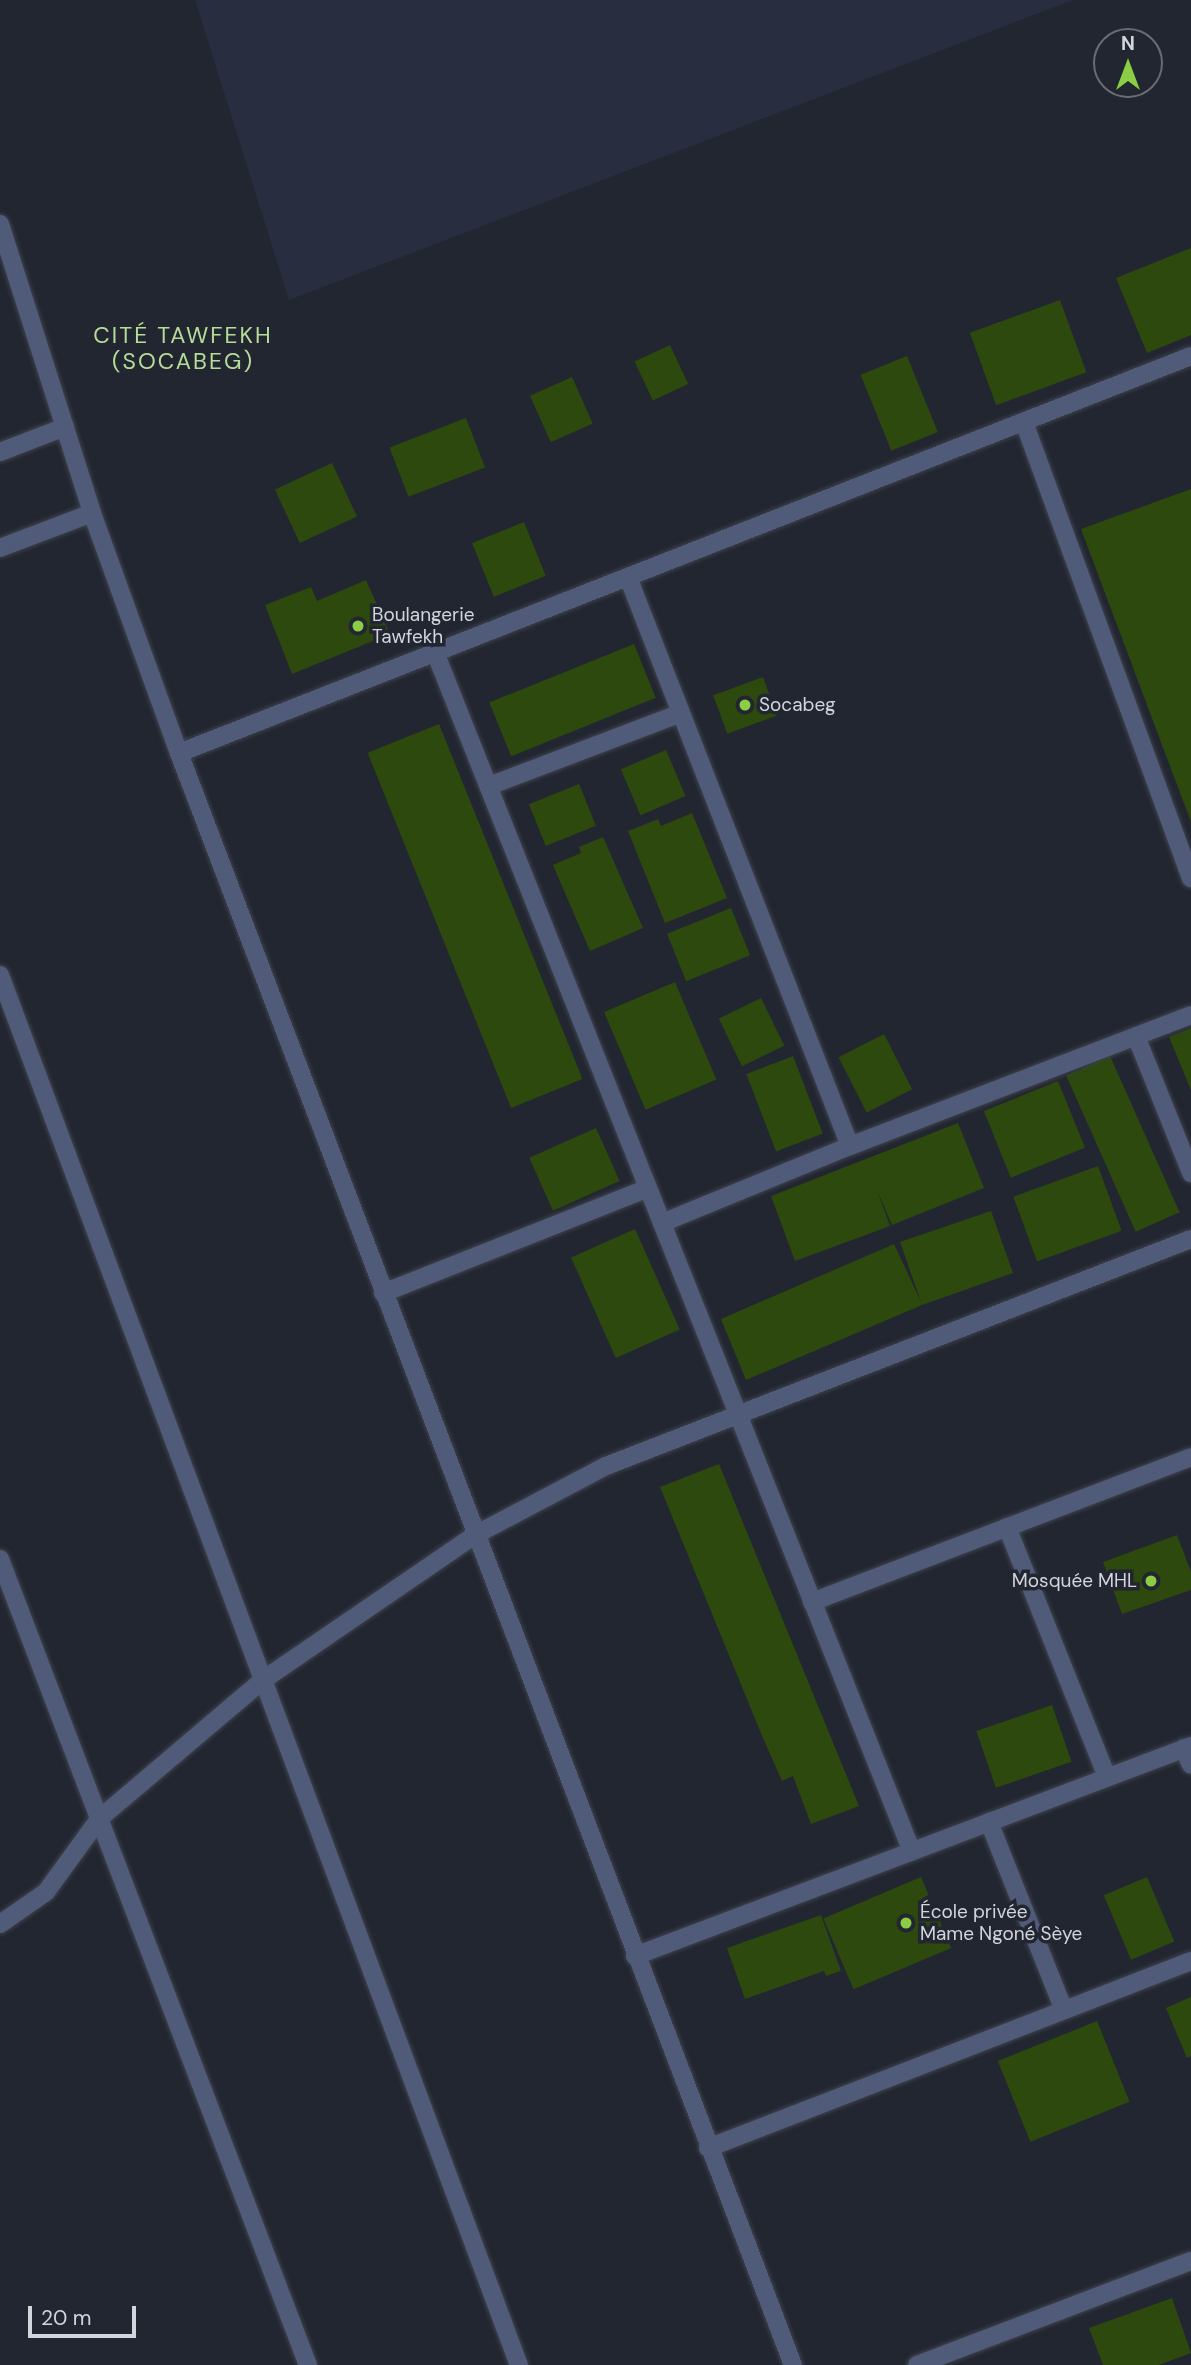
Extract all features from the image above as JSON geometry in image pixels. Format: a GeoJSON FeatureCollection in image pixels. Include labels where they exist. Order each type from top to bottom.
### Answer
{"type":"FeatureCollection","features":[{"type":"Feature","properties":{"kind":"street"},"geometry":{"type":"LineString","coordinates":[[0,223],[92,513],[179,753],[708,2148],[793,2365]]}},
{"type":"Feature","properties":{"kind":"street"},"geometry":{"type":"LineString","coordinates":[[179,753],[1191,356]]}},
{"type":"Feature","properties":{"kind":"street"},"geometry":{"type":"LineString","coordinates":[[1024,422],[1191,878]]}},
{"type":"Feature","properties":{"kind":"street"},"geometry":{"type":"LineString","coordinates":[[0,452],[65,427]]}},
{"type":"Feature","properties":{"kind":"street"},"geometry":{"type":"LineString","coordinates":[[0,548],[92,513]]}},
{"type":"Feature","properties":{"kind":"street"},"geometry":{"type":"LineString","coordinates":[[628,577],[850,1146]]}},
{"type":"Feature","properties":{"kind":"street"},"geometry":{"type":"LineString","coordinates":[[435,652],[912,1852]]}},
{"type":"Feature","properties":{"kind":"street"},"geometry":{"type":"LineString","coordinates":[[489,786],[681,713]]}},
{"type":"Feature","properties":{"kind":"street"},"geometry":{"type":"LineString","coordinates":[[0,975],[519,2365]]}},
{"type":"Feature","properties":{"kind":"street"},"geometry":{"type":"LineString","coordinates":[[662,1223],[850,1146],[1191,1015]]}},
{"type":"Feature","properties":{"kind":"street"},"geometry":{"type":"LineString","coordinates":[[1136,1036],[1191,1173]]}},
{"type":"Feature","properties":{"kind":"street"},"geometry":{"type":"LineString","coordinates":[[383,1293],[648,1188]]}},
{"type":"Feature","properties":{"kind":"street"},"geometry":{"type":"LineString","coordinates":[[0,1924],[46,1892],[100,1819],[263,1680],[475,1535],[606,1466],[1191,1239]]}},
{"type":"Feature","properties":{"kind":"street"},"geometry":{"type":"LineString","coordinates":[[812,1602],[1191,1457]]}},
{"type":"Feature","properties":{"kind":"street"},"geometry":{"type":"LineString","coordinates":[[1007,1527],[1107,1777]]}},
{"type":"Feature","properties":{"kind":"street"},"geometry":{"type":"LineString","coordinates":[[0,1559],[308,2365]]}},
{"type":"Feature","properties":{"kind":"street"},"geometry":{"type":"LineString","coordinates":[[635,1956],[1107,1777],[1189,1753]]}},
{"type":"Feature","properties":{"kind":"street"},"geometry":{"type":"LineString","coordinates":[[989,1822],[1064,2010]]}},
{"type":"Feature","properties":{"kind":"street"},"geometry":{"type":"LineString","coordinates":[[708,2148],[1191,1961]]}},
{"type":"Feature","properties":{"kind":"street"},"geometry":{"type":"LineString","coordinates":[[917,2365],[1191,2261]]}},
{"type":"Feature","properties":{"kind":"shaded area"},"geometry":{"type":"Polygon","coordinates":[[[195,0],[1073,0],[289,300],[195,0]]]}},
{"type":"Feature","properties":{"kind":"building"},"geometry":{"type":"Polygon","coordinates":[[[1191,248],[1191,335],[1147,353],[1116,278],[1191,248]]]}},
{"type":"Feature","properties":{"kind":"building"},"geometry":{"type":"Polygon","coordinates":[[[1060,300],[1086,372],[996,405],[970,333],[1060,300]]]}},
{"type":"Feature","properties":{"kind":"building"},"geometry":{"type":"Polygon","coordinates":[[[670,345],[688,384],[653,400],[635,361],[670,345]]]}},
{"type":"Feature","properties":{"kind":"building"},"geometry":{"type":"Polygon","coordinates":[[[907,356],[938,432],[891,451],[861,375],[907,356]]]}},
{"type":"Feature","properties":{"kind":"building"},"geometry":{"type":"Polygon","coordinates":[[[572,377],[593,424],[551,442],[530,396],[572,377]]]}},
{"type":"Feature","properties":{"kind":"building"},"geometry":{"type":"Polygon","coordinates":[[[466,418],[485,467],[408,497],[389,447],[466,418]]]}},
{"type":"Feature","properties":{"kind":"building"},"geometry":{"type":"Polygon","coordinates":[[[332,463],[357,516],[300,543],[275,490],[332,463]]]}},
{"type":"Feature","properties":{"kind":"building"},"geometry":{"type":"Polygon","coordinates":[[[1191,489],[1191,822],[1081,529],[1191,489]]]}},
{"type":"Feature","properties":{"kind":"building"},"geometry":{"type":"Polygon","coordinates":[[[524,522],[546,576],[494,597],[472,543],[524,522]]]}},
{"type":"Feature","properties":{"kind":"building"},"geometry":{"type":"Polygon","coordinates":[[[366,580],[390,634],[292,674],[265,605],[311,587],[317,601],[366,580]]]}},
{"type":"Feature","properties":{"kind":"building"},"geometry":{"type":"Polygon","coordinates":[[[634,644],[656,698],[511,756],[489,702],[634,644]]]}},
{"type":"Feature","properties":{"kind":"building","name":"Socabeg"},"geometry":{"type":"Polygon","coordinates":[[[763,677],[777,716],[727,734],[713,695],[763,677]]]}},
{"type":"Feature","properties":{"kind":"building"},"geometry":{"type":"Polygon","coordinates":[[[439,724],[582,1079],[511,1108],[368,753],[439,724]]]}},
{"type":"Feature","properties":{"kind":"building"},"geometry":{"type":"Polygon","coordinates":[[[666,750],[686,796],[640,815],[621,769],[666,750]]]}},
{"type":"Feature","properties":{"kind":"building"},"geometry":{"type":"Polygon","coordinates":[[[579,784],[596,826],[546,846],[529,804],[579,784]]]}},
{"type":"Feature","properties":{"kind":"building"},"geometry":{"type":"Polygon","coordinates":[[[692,813],[727,898],[665,923],[628,831],[658,819],[661,826],[692,813]]]}},
{"type":"Feature","properties":{"kind":"building"},"geometry":{"type":"Polygon","coordinates":[[[603,837],[643,928],[590,951],[553,865],[581,853],[579,847],[603,837]]]}},
{"type":"Feature","properties":{"kind":"building"},"geometry":{"type":"Polygon","coordinates":[[[731,908],[750,955],[686,981],[667,934],[731,908]]]}},
{"type":"Feature","properties":{"kind":"building"},"geometry":{"type":"Polygon","coordinates":[[[675,982],[716,1080],[646,1110],[604,1012],[675,982]]]}},
{"type":"Feature","properties":{"kind":"building"},"geometry":{"type":"Polygon","coordinates":[[[761,998],[784,1046],[742,1066],[719,1019],[761,998]]]}},
{"type":"Feature","properties":{"kind":"building"},"geometry":{"type":"Polygon","coordinates":[[[1191,1028],[1191,1090],[1169,1037],[1191,1028]]]}},
{"type":"Feature","properties":{"kind":"building"},"geometry":{"type":"Polygon","coordinates":[[[884,1034],[912,1089],[867,1112],[839,1057],[884,1034]]]}},
{"type":"Feature","properties":{"kind":"building"},"geometry":{"type":"Polygon","coordinates":[[[793,1056],[823,1133],[776,1151],[746,1074],[793,1056]]]}},
{"type":"Feature","properties":{"kind":"building"},"geometry":{"type":"Polygon","coordinates":[[[1110,1056],[1180,1212],[1136,1232],[1066,1076],[1110,1056]]]}},
{"type":"Feature","properties":{"kind":"building"},"geometry":{"type":"Polygon","coordinates":[[[1058,1081],[1085,1148],[1011,1178],[984,1111],[1058,1081]]]}},
{"type":"Feature","properties":{"kind":"building"},"geometry":{"type":"Polygon","coordinates":[[[958,1123],[984,1188],[892,1225],[877,1190],[890,1226],[795,1261],[771,1196],[958,1123]]]}},
{"type":"Feature","properties":{"kind":"building"},"geometry":{"type":"Polygon","coordinates":[[[596,1128],[620,1181],[553,1211],[529,1158],[596,1128]]]}},
{"type":"Feature","properties":{"kind":"building"},"geometry":{"type":"Polygon","coordinates":[[[1098,1166],[1122,1231],[1037,1262],[1013,1197],[1098,1166]]]}},
{"type":"Feature","properties":{"kind":"building"},"geometry":{"type":"Polygon","coordinates":[[[991,1211],[1013,1273],[922,1305],[746,1380],[721,1319],[894,1244],[921,1302],[900,1242],[991,1211]]]}},
{"type":"Feature","properties":{"kind":"building"},"geometry":{"type":"Polygon","coordinates":[[[635,1229],[680,1329],[616,1358],[571,1257],[635,1229]]]}},
{"type":"Feature","properties":{"kind":"building"},"geometry":{"type":"Polygon","coordinates":[[[719,1464],[859,1806],[811,1824],[793,1776],[782,1781],[660,1487],[719,1464]]]}},
{"type":"Feature","properties":{"kind":"building","name":"Mosquée MHL"},"geometry":{"type":"Polygon","coordinates":[[[1177,1535],[1191,1572],[1191,1590],[1122,1614],[1103,1562],[1177,1535]]]}},
{"type":"Feature","properties":{"kind":"building"},"geometry":{"type":"Polygon","coordinates":[[[1052,1705],[1072,1762],[996,1788],[976,1731],[1052,1705]]]}},
{"type":"Feature","properties":{"kind":"building"},"geometry":{"type":"Polygon","coordinates":[[[921,1877],[951,1948],[854,1989],[823,1918],[921,1877]]]}},
{"type":"Feature","properties":{"kind":"building"},"geometry":{"type":"Polygon","coordinates":[[[1147,1877],[1174,1941],[1131,1960],[1104,1895],[1147,1877]]]}},
{"type":"Feature","properties":{"kind":"building"},"geometry":{"type":"Polygon","coordinates":[[[821,1915],[841,1971],[826,1976],[824,1971],[745,1999],[727,1948],[821,1915]]]}},
{"type":"Feature","properties":{"kind":"building"},"geometry":{"type":"Polygon","coordinates":[[[1191,1997],[1191,2056],[1187,2058],[1166,2008],[1191,1997]]]}},
{"type":"Feature","properties":{"kind":"building"},"geometry":{"type":"Polygon","coordinates":[[[1097,2021],[1130,2102],[1030,2142],[998,2061],[1097,2021]]]}},
{"type":"Feature","properties":{"kind":"building"},"geometry":{"type":"Polygon","coordinates":[[[1172,2298],[1191,2353],[1159,2365],[1103,2365],[1089,2328],[1172,2298]]]}},
{"type":"Feature","properties":{"kind":"place","name":"Boulangerie Tawfekh"},"geometry":{"type":"Point","coordinates":[358,626]}},
{"type":"Feature","properties":{"kind":"place","name":"Socabeg"},"geometry":{"type":"Point","coordinates":[745,705]}},
{"type":"Feature","properties":{"kind":"place","name":"Mosquée MHL"},"geometry":{"type":"Point","coordinates":[1151,1581]}},
{"type":"Feature","properties":{"kind":"place","name":"École privée Mame Ngoné Sèye"},"geometry":{"type":"Point","coordinates":[906,1923]}},
{"type":"Feature","properties":{"kind":"district","name":"CITÉ TAWFEKH (SOCABEG)"},"geometry":{"type":"Point","coordinates":[183,348]}}]}
